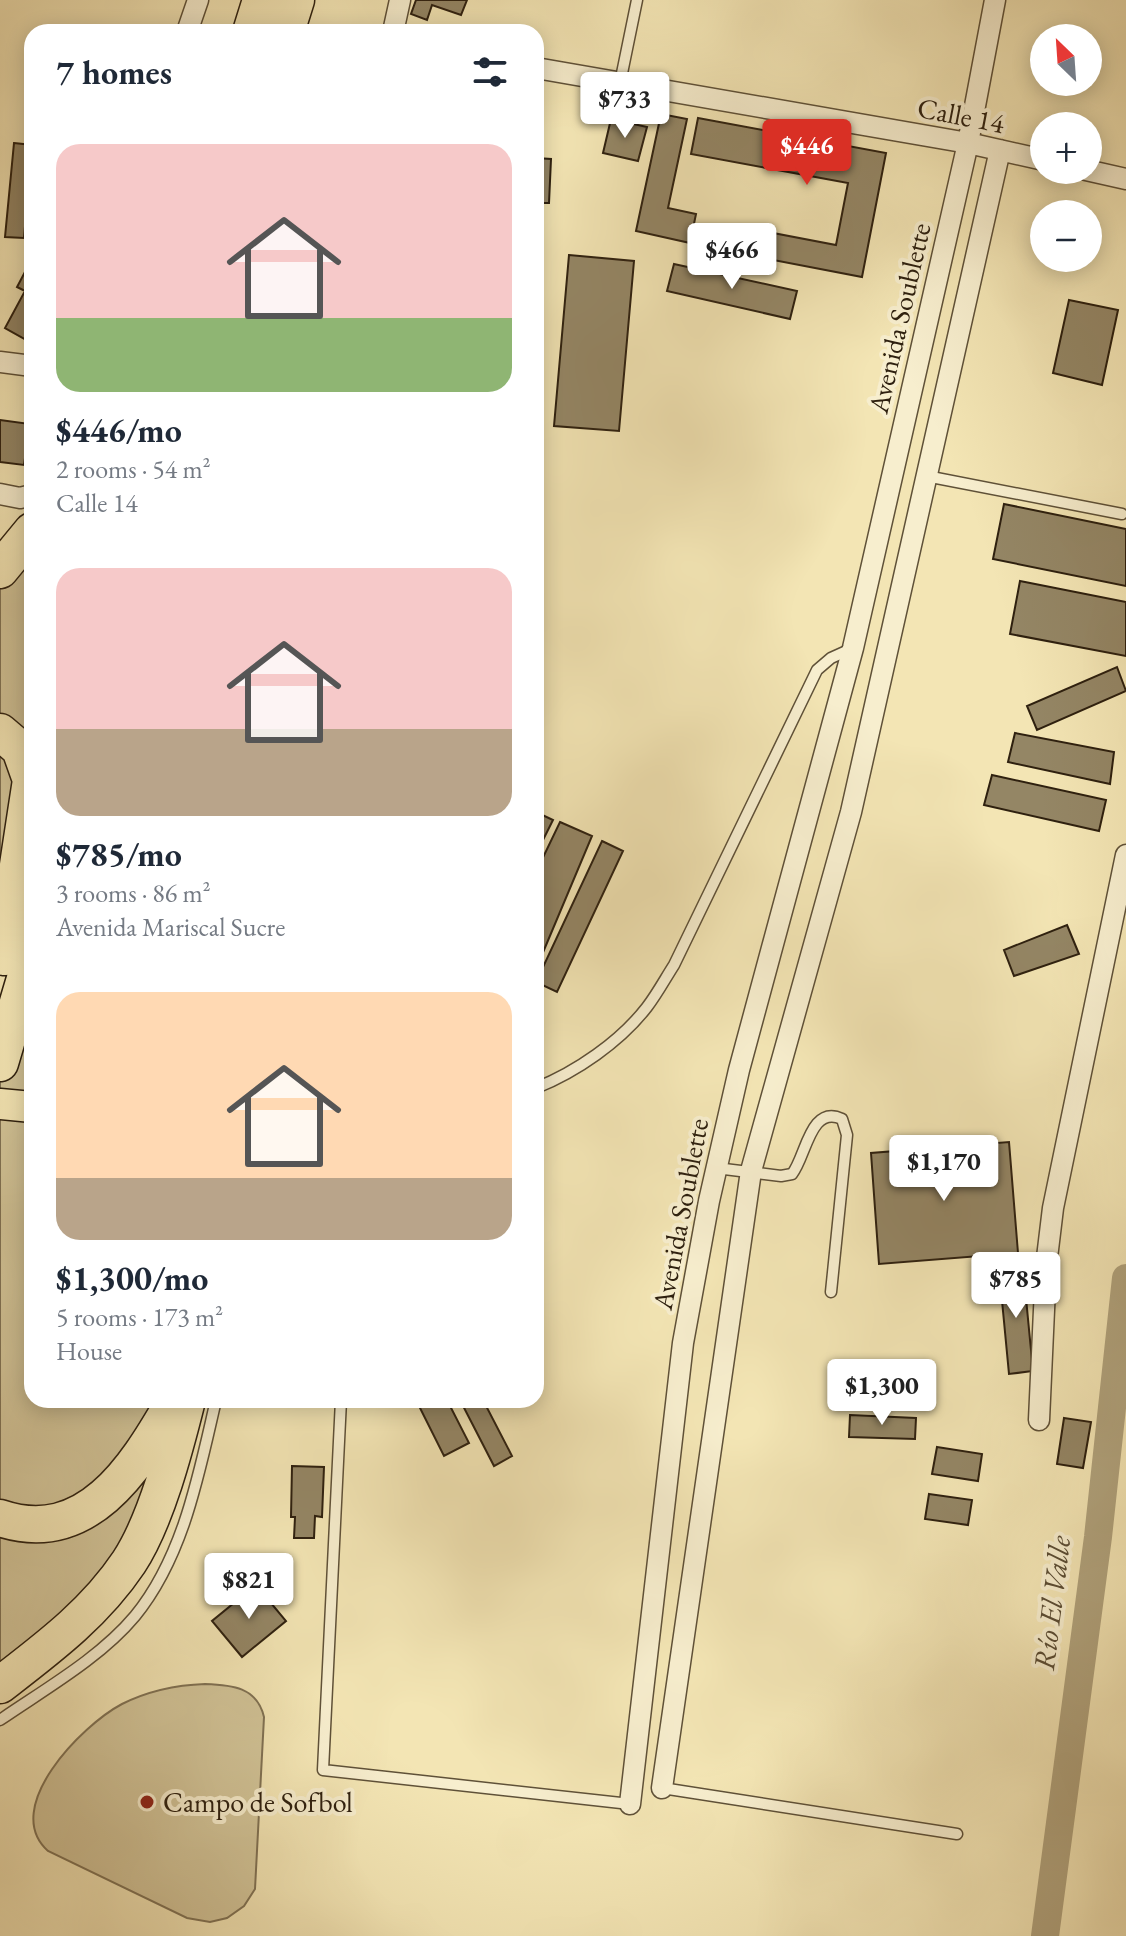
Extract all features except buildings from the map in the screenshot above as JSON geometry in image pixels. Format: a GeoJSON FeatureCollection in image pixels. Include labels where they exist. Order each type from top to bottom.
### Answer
{"type":"FeatureCollection","features":[{"type":"Feature","properties":{"kind":"highway"},"geometry":{"type":"LineString","coordinates":[[254,24],[261,0]]}},
{"type":"Feature","properties":{"kind":"highway"},"geometry":{"type":"LineString","coordinates":[[288,24],[296,0]]}},
{"type":"Feature","properties":{"kind":"highway"},"geometry":{"type":"LineString","coordinates":[[0,570],[24,541]]}},
{"type":"Feature","properties":{"kind":"highway"},"geometry":{"type":"LineString","coordinates":[[0,732],[20,749],[24,760]]}},
{"type":"Feature","properties":{"kind":"highway"},"geometry":{"type":"LineString","coordinates":[[0,1063],[24,847]]}},
{"type":"Feature","properties":{"kind":"highway"},"geometry":{"type":"LineString","coordinates":[[12,961],[24,895]]}},
{"type":"Feature","properties":{"kind":"highway"},"geometry":{"type":"LineString","coordinates":[[0,1518],[23,1526],[61,1520],[102,1501],[144,1453],[170,1408]]}},
{"type":"Feature","properties":{"kind":"highway"},"geometry":{"type":"LineString","coordinates":[[0,1685],[56,1642],[92,1609],[130,1560],[149,1521],[184,1408]]}},
{"type":"Feature","properties":{"kind":"main road"},"geometry":{"type":"LineString","coordinates":[[0,1089],[24,1090]]}},
{"type":"Feature","properties":{"kind":"main road"},"geometry":{"type":"LineString","coordinates":[[0,1104],[24,1106]]}},
{"type":"Feature","properties":{"kind":"street"},"geometry":{"type":"LineString","coordinates":[[190,24],[198,0]]}},
{"type":"Feature","properties":{"kind":"street"},"geometry":{"type":"LineString","coordinates":[[395,24],[400,0]]}},
{"type":"Feature","properties":{"kind":"street","name":"Avenida Soublette"},"geometry":{"type":"LineString","coordinates":[[630,1804],[683,1343],[716,1168],[739,1070],[853,648],[968,143],[995,0]]}},
{"type":"Feature","properties":{"kind":"street","name":"Calle 14"},"geometry":{"type":"LineString","coordinates":[[544,69],[968,143],[1030,157]]}},
{"type":"Feature","properties":{"kind":"street"},"geometry":{"type":"LineString","coordinates":[[662,1788],[751,1171],[851,812],[1000,150]]}},
{"type":"Feature","properties":{"kind":"street"},"geometry":{"type":"LineString","coordinates":[[1102,174],[1126,179]]}},
{"type":"Feature","properties":{"kind":"street"},"geometry":{"type":"LineString","coordinates":[[0,362],[24,365]]}},
{"type":"Feature","properties":{"kind":"street"},"geometry":{"type":"LineString","coordinates":[[0,494],[24,497]]}},
{"type":"Feature","properties":{"kind":"street"},"geometry":{"type":"LineString","coordinates":[[1039,1420],[1046,1266],[1053,1208],[1126,855]]}},
{"type":"Feature","properties":{"kind":"lane"},"geometry":{"type":"LineString","coordinates":[[620,83],[637,0]]}},
{"type":"Feature","properties":{"kind":"lane"},"geometry":{"type":"LineString","coordinates":[[926,476],[1122,514]]}},
{"type":"Feature","properties":{"kind":"lane"},"geometry":{"type":"LineString","coordinates":[[544,1085],[563,1077],[613,1041],[646,1009],[674,965],[817,670],[831,658],[853,648]]}},
{"type":"Feature","properties":{"kind":"lane"},"geometry":{"type":"LineString","coordinates":[[716,1168],[781,1176],[792,1174],[800,1164],[814,1126],[822,1118],[835,1115],[842,1119],[847,1135],[831,1292]]}},
{"type":"Feature","properties":{"kind":"lane"},"geometry":{"type":"LineString","coordinates":[[0,1720],[106,1645],[136,1615],[180,1536],[214,1408]]}},
{"type":"Feature","properties":{"kind":"lane"},"geometry":{"type":"LineString","coordinates":[[341,1408],[323,1770],[630,1804]]}},
{"type":"Feature","properties":{"kind":"lane"},"geometry":{"type":"LineString","coordinates":[[662,1788],[957,1834]]}},
{"type":"Feature","properties":{"kind":"shaded area"},"geometry":{"type":"Polygon","coordinates":[[[24,541],[24,881],[0,971],[0,570],[24,541]]]}},
{"type":"Feature","properties":{"kind":"shaded area"},"geometry":{"type":"Polygon","coordinates":[[[24,982],[24,1408],[184,1408],[149,1521],[0,1685],[0,1063],[24,982]]]}},
{"type":"Feature","properties":{"kind":"shaded area","name":"Campo de Sofbol"},"geometry":{"type":"Polygon","coordinates":[[[205,1684],[242,1690],[256,1699],[264,1717],[255,1889],[244,1906],[227,1918],[210,1922],[187,1918],[48,1851],[36,1833],[34,1813],[40,1791],[52,1769],[68,1748],[105,1715],[132,1699],[152,1692],[205,1684]]]}},
{"type":"Feature","properties":{"kind":"waterway","name":"Río El Valle"},"geometry":{"type":"LineString","coordinates":[[1045,1936],[1098,1537],[1126,1278]]}},
{"type":"Feature","properties":{"kind":"place","name":"Campo de Sofbol"},"geometry":{"type":"Point","coordinates":[147,1802]}}]}
